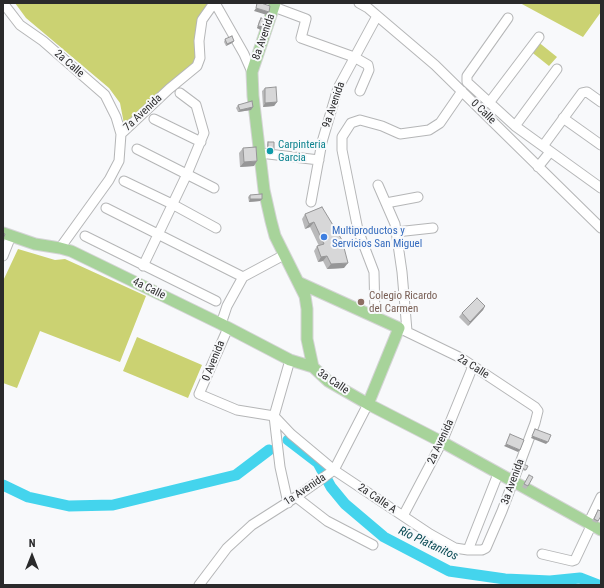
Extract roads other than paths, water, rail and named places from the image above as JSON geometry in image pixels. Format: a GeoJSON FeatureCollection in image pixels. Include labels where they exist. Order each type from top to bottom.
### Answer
{"type":"FeatureCollection","features":[{"type":"Feature","properties":{"kind":"main road","name":"8a Avenida"},"geometry":{"type":"LineString","coordinates":[[252,72],[275,5]]}},
{"type":"Feature","properties":{"kind":"main road","name":"3a Calle"},"geometry":{"type":"LineString","coordinates":[[252,72],[264,190],[271,221],[284,255],[300,283],[306,302],[307,339],[313,367],[328,381],[368,404],[442,442],[593,526]]}},
{"type":"Feature","properties":{"kind":"main road","name":"4a Calle"},"geometry":{"type":"LineString","coordinates":[[7,235],[39,245],[60,248],[141,285],[290,360],[313,367]]}},
{"type":"Feature","properties":{"kind":"main road"},"geometry":{"type":"LineString","coordinates":[[300,283],[403,329]]}},
{"type":"Feature","properties":{"kind":"main road","name":"1a Avenida"},"geometry":{"type":"LineString","coordinates":[[368,404],[403,329]]}},
{"type":"Feature","properties":{"kind":"main road"},"geometry":{"type":"LineString","coordinates":[[290,360],[299,358],[304,352],[307,339]]}},
{"type":"Feature","properties":{"kind":"street","name":"2a Calle"},"geometry":{"type":"LineString","coordinates":[[3,3],[20,24],[43,41],[105,95],[116,117],[121,134]]}},
{"type":"Feature","properties":{"kind":"street","name":"7a Avenida"},"geometry":{"type":"LineString","coordinates":[[60,248],[109,180],[119,161],[121,134],[169,89],[197,66],[200,58],[199,41],[202,20],[214,3]]}},
{"type":"Feature","properties":{"kind":"street"},"geometry":{"type":"LineString","coordinates":[[214,3],[244,54],[252,72]]}},
{"type":"Feature","properties":{"kind":"street","name":"0 Calle"},"geometry":{"type":"LineString","coordinates":[[359,3],[377,16],[435,65],[601,228]]}},
{"type":"Feature","properties":{"kind":"street"},"geometry":{"type":"LineString","coordinates":[[275,5],[306,19],[301,38],[354,57],[368,65],[370,68],[360,91]]}},
{"type":"Feature","properties":{"kind":"street","name":"9a Avenida"},"geometry":{"type":"LineString","coordinates":[[311,202],[330,110],[338,88],[377,16]]}},
{"type":"Feature","properties":{"kind":"street"},"geometry":{"type":"LineString","coordinates":[[508,18],[467,76],[467,82],[515,126],[601,188]]}},
{"type":"Feature","properties":{"kind":"street"},"geometry":{"type":"LineString","coordinates":[[489,103],[538,37]]}},
{"type":"Feature","properties":{"kind":"street"},"geometry":{"type":"LineString","coordinates":[[515,126],[557,69]]}},
{"type":"Feature","properties":{"kind":"street"},"geometry":{"type":"LineString","coordinates":[[375,316],[374,272],[358,230],[342,150],[342,137],[351,123],[360,120],[382,126],[400,134],[429,130],[440,123],[462,91]]}},
{"type":"Feature","properties":{"kind":"street"},"geometry":{"type":"LineString","coordinates":[[538,167],[546,149],[564,118],[584,92],[601,102]]}},
{"type":"Feature","properties":{"kind":"street"},"geometry":{"type":"LineString","coordinates":[[143,266],[187,174],[204,133],[196,105],[180,93]]}},
{"type":"Feature","properties":{"kind":"street"},"geometry":{"type":"LineString","coordinates":[[564,118],[601,145]]}},
{"type":"Feature","properties":{"kind":"street"},"geometry":{"type":"LineString","coordinates":[[154,119],[201,142]]}},
{"type":"Feature","properties":{"kind":"street"},"geometry":{"type":"LineString","coordinates":[[137,149],[214,188]]}},
{"type":"Feature","properties":{"kind":"street"},"geometry":{"type":"LineString","coordinates":[[260,153],[319,160]]}},
{"type":"Feature","properties":{"kind":"street"},"geometry":{"type":"LineString","coordinates":[[124,182],[172,204],[216,228]]}},
{"type":"Feature","properties":{"kind":"street"},"geometry":{"type":"LineString","coordinates":[[378,185],[395,224],[402,272],[403,329]]}},
{"type":"Feature","properties":{"kind":"street"},"geometry":{"type":"LineString","coordinates":[[386,203],[418,197]]}},
{"type":"Feature","properties":{"kind":"street"},"geometry":{"type":"LineString","coordinates":[[106,208],[243,277],[284,255]]}},
{"type":"Feature","properties":{"kind":"street"},"geometry":{"type":"LineString","coordinates":[[396,232],[433,228]]}},
{"type":"Feature","properties":{"kind":"street"},"geometry":{"type":"LineString","coordinates":[[3,256],[7,235]]}},
{"type":"Feature","properties":{"kind":"street"},"geometry":{"type":"LineString","coordinates":[[85,236],[216,301]]}},
{"type":"Feature","properties":{"kind":"street","name":"0 Avenida"},"geometry":{"type":"LineString","coordinates":[[243,277],[227,306],[224,326],[199,394],[237,410],[274,416]]}},
{"type":"Feature","properties":{"kind":"street","name":"2a Calle"},"geometry":{"type":"LineString","coordinates":[[403,329],[473,366],[535,408],[538,416]]}},
{"type":"Feature","properties":{"kind":"street"},"geometry":{"type":"LineString","coordinates":[[288,503],[280,467],[274,416],[290,360]]}},
{"type":"Feature","properties":{"kind":"street","name":"2a Avenida"},"geometry":{"type":"LineString","coordinates":[[402,516],[442,442],[473,366]]}},
{"type":"Feature","properties":{"kind":"street","name":"1a Avenida"},"geometry":{"type":"LineString","coordinates":[[199,585],[227,548],[252,524],[288,503],[334,471],[368,404]]}},
{"type":"Feature","properties":{"kind":"street","name":"2a Calle A"},"geometry":{"type":"LineString","coordinates":[[274,416],[291,434],[334,471],[402,516],[455,548],[468,550],[486,548]]}},
{"type":"Feature","properties":{"kind":"street","name":"3a Avenida"},"geometry":{"type":"LineString","coordinates":[[486,548],[502,511],[538,416]]}},
{"type":"Feature","properties":{"kind":"street"},"geometry":{"type":"LineString","coordinates":[[468,550],[498,474]]}},
{"type":"Feature","properties":{"kind":"street"},"geometry":{"type":"LineString","coordinates":[[296,497],[327,520],[373,545]]}},
{"type":"Feature","properties":{"kind":"street"},"geometry":{"type":"LineString","coordinates":[[542,554],[572,561],[575,560],[593,526],[601,497]]}},
{"type":"Feature","properties":{"kind":"waterway","name":"Río Platanitos"},"geometry":{"type":"LineString","coordinates":[[288,440],[318,463],[331,487],[345,504],[384,537],[449,571],[505,579],[550,581],[580,578],[598,585]]}},
{"type":"Feature","properties":{"kind":"waterway","name":"Río Platanitos"},"geometry":{"type":"LineString","coordinates":[[3,485],[28,497],[69,506],[113,505],[236,475],[269,450]]}},
{"type":"Feature","properties":{"kind":"place","name":"Carpinteria Garcia"},"geometry":{"type":"Point","coordinates":[270,151]}},
{"type":"Feature","properties":{"kind":"place","name":"Multiproductos y Servicios San Miguel"},"geometry":{"type":"Point","coordinates":[324,237]}},
{"type":"Feature","properties":{"kind":"place","name":"Colegio Ricardo del Carmen"},"geometry":{"type":"Point","coordinates":[361,302]}}]}
